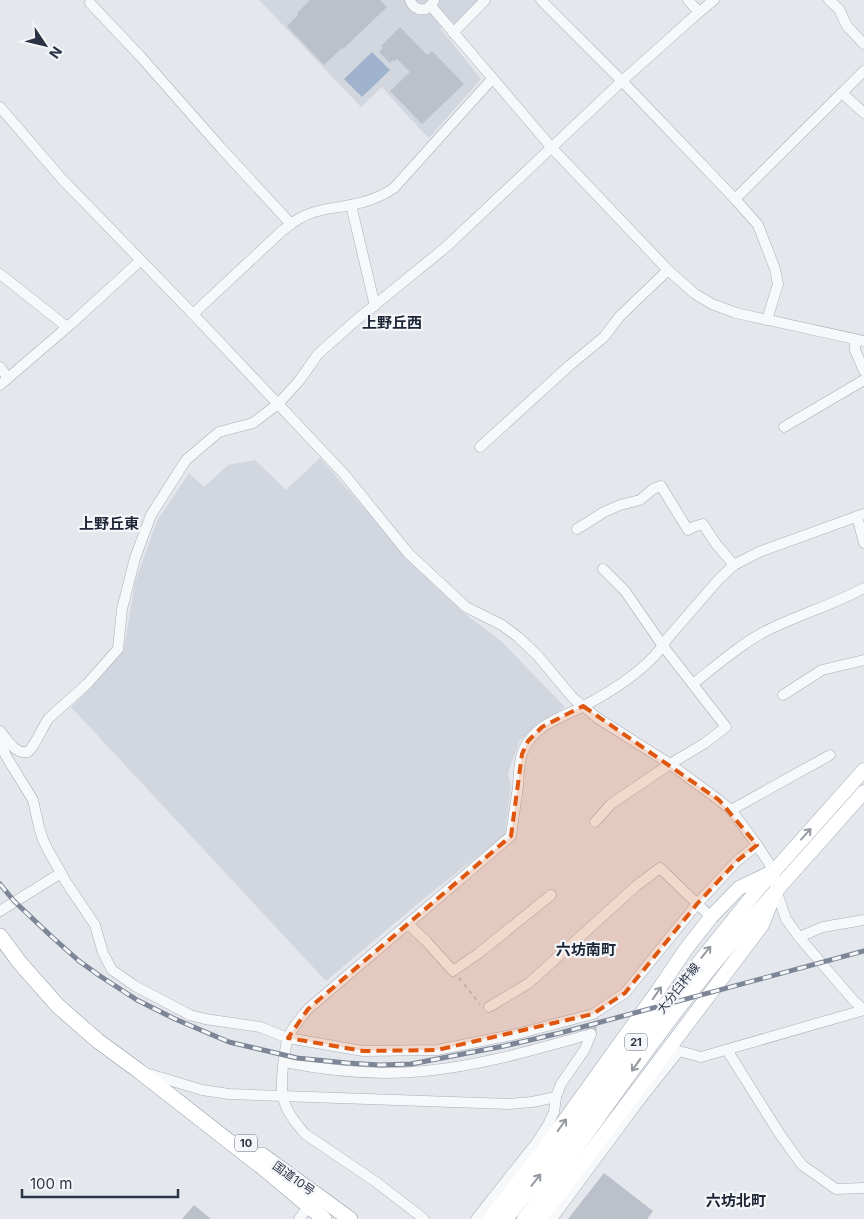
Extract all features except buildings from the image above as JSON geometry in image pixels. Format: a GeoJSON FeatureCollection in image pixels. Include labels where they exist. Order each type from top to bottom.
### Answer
{"type":"FeatureCollection","features":[{"type":"Feature","properties":{"kind":"highway","name":"国道10号"},"geometry":{"type":"LineString","coordinates":[[0,936],[20,963],[58,1006],[98,1041],[267,1171],[304,1213],[324,1219]]}},
{"type":"Feature","properties":{"kind":"highway","name":"国道10号"},"geometry":{"type":"LineString","coordinates":[[139,1071],[236,1136],[350,1219]]}},
{"type":"Feature","properties":{"kind":"main road","name":"大分臼杵線"},"geometry":{"type":"LineString","coordinates":[[506,1219],[556,1154],[635,1044],[717,938],[864,770]]}},
{"type":"Feature","properties":{"kind":"main road","name":"大分臼杵線"},"geometry":{"type":"LineString","coordinates":[[524,1219],[682,1004],[776,890],[864,792]]}},
{"type":"Feature","properties":{"kind":"main road"},"geometry":{"type":"LineString","coordinates":[[490,1219],[539,1156],[711,917],[739,888],[774,871]]}},
{"type":"Feature","properties":{"kind":"main road"},"geometry":{"type":"LineString","coordinates":[[540,1219],[638,1097],[762,926],[776,890]]}},
{"type":"Feature","properties":{"kind":"street"},"geometry":{"type":"LineString","coordinates":[[410,0],[412,5],[419,10],[427,9],[433,3],[453,33],[552,148],[677,280],[703,300],[728,311],[859,341],[855,350],[864,371]]}},
{"type":"Feature","properties":{"kind":"street"},"geometry":{"type":"LineString","coordinates":[[453,33],[485,0]]}},
{"type":"Feature","properties":{"kind":"street"},"geometry":{"type":"LineString","coordinates":[[541,0],[735,198],[758,225],[775,269],[778,284],[767,320]]}},
{"type":"Feature","properties":{"kind":"street"},"geometry":{"type":"LineString","coordinates":[[688,0],[699,12]]}},
{"type":"Feature","properties":{"kind":"street"},"geometry":{"type":"LineString","coordinates":[[0,731],[14,748],[21,752],[28,752],[35,744],[49,718],[87,684],[118,649],[122,609],[135,558],[151,515],[186,460],[219,432],[253,423],[278,404],[318,354],[446,247],[622,81],[714,0]]}},
{"type":"Feature","properties":{"kind":"street"},"geometry":{"type":"LineString","coordinates":[[829,0],[839,9],[847,26],[864,44]]}},
{"type":"Feature","properties":{"kind":"street"},"geometry":{"type":"LineString","coordinates":[[90,3],[291,224]]}},
{"type":"Feature","properties":{"kind":"street"},"geometry":{"type":"LineString","coordinates":[[735,198],[864,71]]}},
{"type":"Feature","properties":{"kind":"street"},"geometry":{"type":"LineString","coordinates":[[193,314],[291,224],[308,214],[377,198],[394,188],[492,79]]}},
{"type":"Feature","properties":{"kind":"street"},"geometry":{"type":"LineString","coordinates":[[842,93],[864,113]]}},
{"type":"Feature","properties":{"kind":"street"},"geometry":{"type":"LineString","coordinates":[[0,107],[62,178],[344,474],[409,554],[466,607],[502,625],[518,637],[537,655],[573,698],[596,717],[670,764],[730,810],[774,871],[776,890],[786,919],[798,937],[864,1010]]}},
{"type":"Feature","properties":{"kind":"street"},"geometry":{"type":"LineString","coordinates":[[351,205],[375,306]]}},
{"type":"Feature","properties":{"kind":"street"},"geometry":{"type":"LineString","coordinates":[[0,368],[4,382],[141,260]]}},
{"type":"Feature","properties":{"kind":"street"},"geometry":{"type":"LineString","coordinates":[[480,447],[562,372],[604,337],[620,316],[668,270]]}},
{"type":"Feature","properties":{"kind":"street"},"geometry":{"type":"LineString","coordinates":[[0,274],[67,327]]}},
{"type":"Feature","properties":{"kind":"street"},"geometry":{"type":"LineString","coordinates":[[784,427],[864,380]]}},
{"type":"Feature","properties":{"kind":"street"},"geometry":{"type":"LineString","coordinates":[[577,529],[604,512],[620,505],[640,500],[661,486],[688,530],[703,524],[734,565]]}},
{"type":"Feature","properties":{"kind":"street"},"geometry":{"type":"LineString","coordinates":[[424,1219],[376,1182],[305,1134],[290,1114],[282,1096],[282,1078],[288,1038],[299,1020],[308,1009],[511,836],[522,754],[528,741],[542,727],[628,680],[653,658],[719,579],[734,565],[759,552],[861,515],[864,544]]}},
{"type":"Feature","properties":{"kind":"street"},"geometry":{"type":"LineString","coordinates":[[595,822],[611,804],[726,727],[663,646],[625,591],[603,569]]}},
{"type":"Feature","properties":{"kind":"street"},"geometry":{"type":"LineString","coordinates":[[693,684],[757,636],[771,628],[864,588]]}},
{"type":"Feature","properties":{"kind":"street"},"geometry":{"type":"LineString","coordinates":[[782,695],[822,670],[864,660]]}},
{"type":"Feature","properties":{"kind":"street"},"geometry":{"type":"LineString","coordinates":[[0,742],[6,756],[33,800],[42,840],[66,882],[95,925],[103,953],[112,970],[135,986],[190,1015],[260,1027],[288,1038],[363,1051],[436,1050],[517,1034],[593,1014],[626,993],[697,904],[737,861],[757,845]]}},
{"type":"Feature","properties":{"kind":"street"},"geometry":{"type":"LineString","coordinates":[[730,810],[830,756]]}},
{"type":"Feature","properties":{"kind":"street"},"geometry":{"type":"LineString","coordinates":[[489,1007],[529,984],[636,886],[660,868],[711,917]]}},
{"type":"Feature","properties":{"kind":"street"},"geometry":{"type":"LineString","coordinates":[[0,910],[61,873]]}},
{"type":"Feature","properties":{"kind":"street"},"geometry":{"type":"LineString","coordinates":[[408,924],[453,971],[479,953],[551,896]]}},
{"type":"Feature","properties":{"kind":"street"},"geometry":{"type":"LineString","coordinates":[[798,937],[823,927],[864,920]]}},
{"type":"Feature","properties":{"kind":"street"},"geometry":{"type":"LineString","coordinates":[[552,1219],[638,1097],[679,1052],[701,1057],[864,1010]]}},
{"type":"Feature","properties":{"kind":"street"},"geometry":{"type":"LineString","coordinates":[[284,1062],[334,1070],[423,1072],[476,1063],[591,1034],[585,1050],[561,1084],[556,1097],[554,1112],[541,1136],[476,1219]]}},
{"type":"Feature","properties":{"kind":"street"},"geometry":{"type":"LineString","coordinates":[[727,1050],[802,1166],[836,1189],[864,1188]]}},
{"type":"Feature","properties":{"kind":"street"},"geometry":{"type":"LineString","coordinates":[[139,1071],[202,1090],[229,1094],[509,1104],[556,1097]]}},
{"type":"Feature","properties":{"kind":"path"},"geometry":{"type":"LineString","coordinates":[[453,971],[482,1006],[489,1007]]}},
{"type":"Feature","properties":{"kind":"highlighted area"},"geometry":{"type":"Polygon","coordinates":[[[583,706],[719,800],[757,845],[737,861],[697,904],[625,993],[593,1014],[437,1050],[363,1051],[288,1038],[308,1009],[511,836],[522,754],[528,741],[542,727],[583,706]]]}},
{"type":"Feature","properties":{"kind":"shaded area"},"geometry":{"type":"Polygon","coordinates":[[[259,0],[481,0],[456,26],[450,19],[440,28],[481,79],[429,138],[382,87],[361,107],[259,0]]]}},
{"type":"Feature","properties":{"kind":"shaded area"},"geometry":{"type":"Polygon","coordinates":[[[320,458],[420,572],[465,614],[501,641],[565,707],[520,740],[508,773],[511,787],[505,835],[427,896],[326,981],[71,707],[92,687],[124,649],[135,582],[157,521],[189,473],[204,487],[228,465],[255,460],[286,490],[320,458]]]}},
{"type":"Feature","properties":{"kind":"water"},"geometry":{"type":"Polygon","coordinates":[[[372,52],[390,70],[362,97],[344,79],[372,52]]]}},
{"type":"Feature","properties":{"kind":"tunnel"},"geometry":{"type":"LineString","coordinates":[[591,1034],[593,1014]]}},
{"type":"Feature","properties":{"kind":"railway"},"geometry":{"type":"LineString","coordinates":[[0,884],[14,901],[79,961],[137,1000],[175,1019],[229,1042],[297,1058],[347,1063],[411,1064],[504,1046],[560,1033],[864,951]]}},
{"type":"Feature","properties":{"kind":"district","name":"上野丘西"},"geometry":{"type":"Point","coordinates":[392,322]}},
{"type":"Feature","properties":{"kind":"district","name":"上野丘東"},"geometry":{"type":"Point","coordinates":[109,523]}},
{"type":"Feature","properties":{"kind":"district","name":"六坊南町"},"geometry":{"type":"Point","coordinates":[586,949]}},
{"type":"Feature","properties":{"kind":"district","name":"六坊北町"},"geometry":{"type":"Point","coordinates":[736,1200]}}]}
